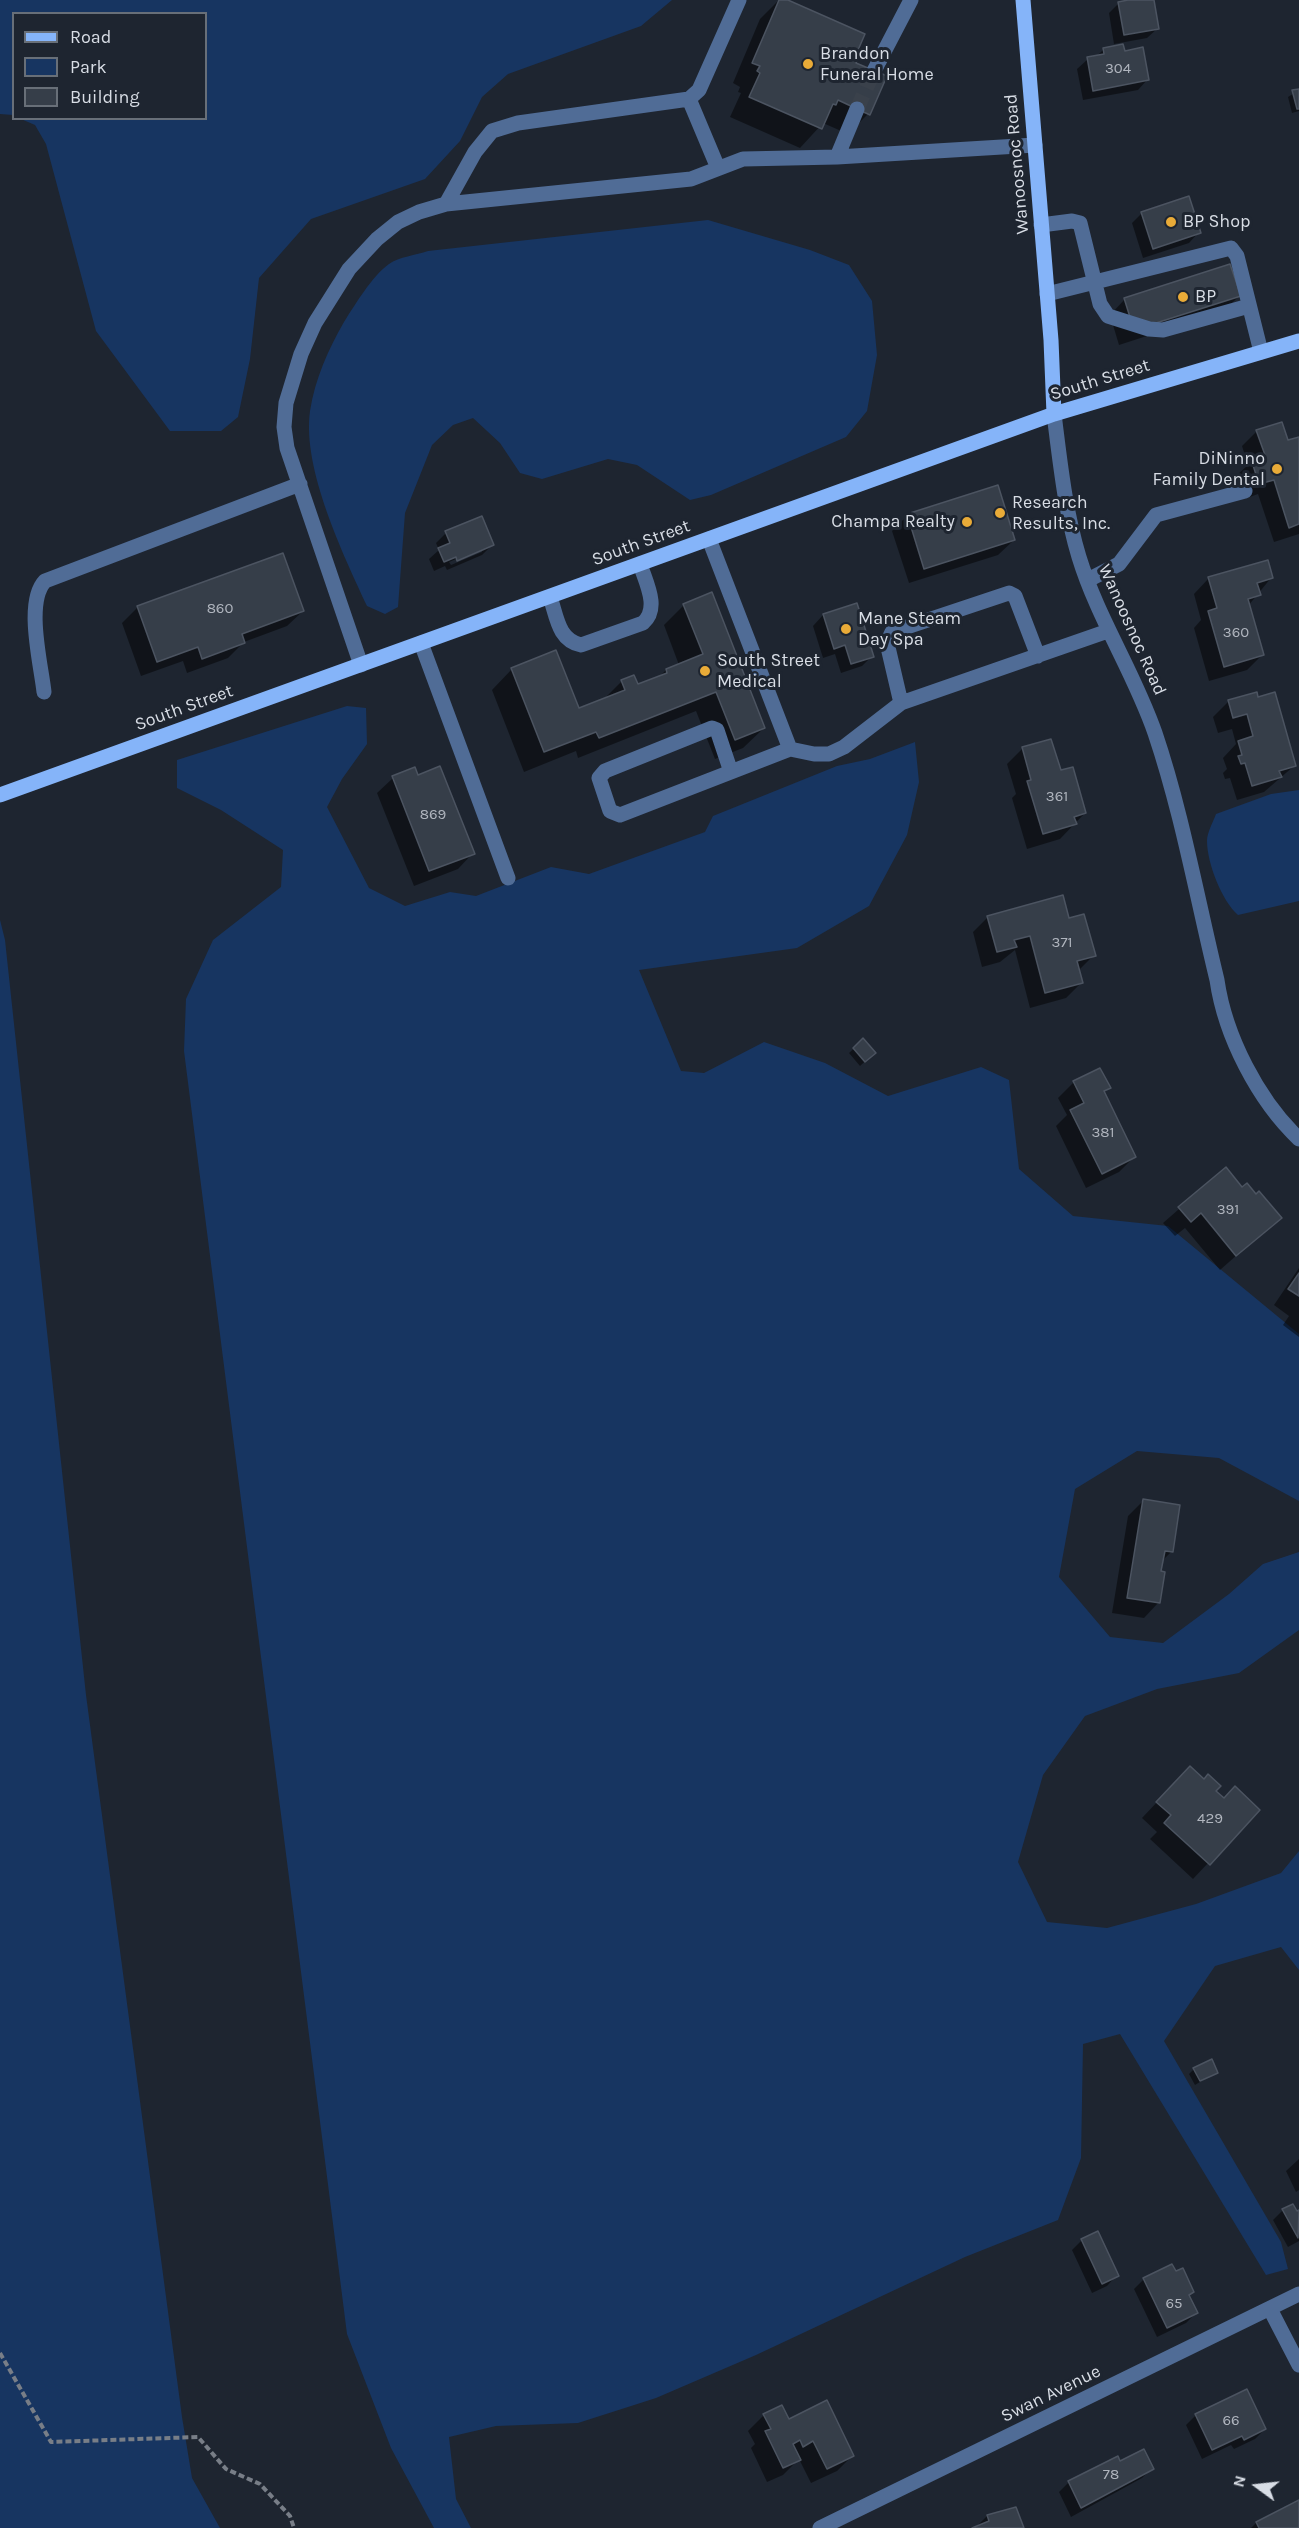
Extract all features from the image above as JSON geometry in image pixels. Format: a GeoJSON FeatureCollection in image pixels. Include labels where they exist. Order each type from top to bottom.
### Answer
{"type":"FeatureCollection","features":[{"type":"Feature","properties":{"kind":"main road","name":"Wanoosnoc Road"},"geometry":{"type":"LineString","coordinates":[[1023,0],[1047,294],[1054,414]]}},
{"type":"Feature","properties":{"kind":"main road","name":"South Street"},"geometry":{"type":"LineString","coordinates":[[0,795],[1054,414],[1299,341]]}},
{"type":"Feature","properties":{"kind":"street"},"geometry":{"type":"LineString","coordinates":[[446,204],[475,152],[492,132],[518,123],[689,99],[699,90],[739,0]]}},
{"type":"Feature","properties":{"kind":"street"},"geometry":{"type":"LineString","coordinates":[[874,70],[911,0]]}},
{"type":"Feature","properties":{"kind":"street"},"geometry":{"type":"LineString","coordinates":[[689,99],[718,168]]}},
{"type":"Feature","properties":{"kind":"street"},"geometry":{"type":"LineString","coordinates":[[837,157],[857,109]]}},
{"type":"Feature","properties":{"kind":"street"},"geometry":{"type":"LineString","coordinates":[[362,665],[287,447],[284,427],[286,403],[301,354],[315,322],[349,269],[377,239],[398,222],[446,204],[692,179],[743,159],[837,157],[1035,145]]}},
{"type":"Feature","properties":{"kind":"street"},"geometry":{"type":"LineString","coordinates":[[1041,225],[1072,221],[1080,224],[1100,304],[1108,316],[1156,330],[1249,306]]}},
{"type":"Feature","properties":{"kind":"street"},"geometry":{"type":"LineString","coordinates":[[1047,294],[1227,247],[1237,256],[1261,352]]}},
{"type":"Feature","properties":{"kind":"street","name":"Wanoosnoc Road"},"geometry":{"type":"LineString","coordinates":[[1054,414],[1064,489],[1079,557],[1108,632],[1139,690],[1172,789],[1217,980],[1221,1010],[1245,1062],[1279,1119],[1299,1138]]}},
{"type":"Feature","properties":{"kind":"street"},"geometry":{"type":"LineString","coordinates":[[44,692],[34,603],[38,588],[45,581],[300,484]]}},
{"type":"Feature","properties":{"kind":"street"},"geometry":{"type":"LineString","coordinates":[[1089,580],[1119,564],[1156,515],[1245,491]]}},
{"type":"Feature","properties":{"kind":"street"},"geometry":{"type":"LineString","coordinates":[[709,539],[790,749]]}},
{"type":"Feature","properties":{"kind":"street"},"geometry":{"type":"LineString","coordinates":[[550,597],[563,636],[568,642],[581,645],[633,627],[643,623],[651,613],[651,600],[640,564]]}},
{"type":"Feature","properties":{"kind":"street"},"geometry":{"type":"LineString","coordinates":[[901,703],[887,643],[892,632],[903,628],[1009,593],[1015,596],[1038,656]]}},
{"type":"Feature","properties":{"kind":"street"},"geometry":{"type":"LineString","coordinates":[[732,772],[717,730],[712,728],[605,771],[598,778],[610,811],[620,815],[732,772],[790,749],[814,754],[829,754],[844,747],[901,703],[1108,632]]}},
{"type":"Feature","properties":{"kind":"street"},"geometry":{"type":"LineString","coordinates":[[421,643],[508,878]]}},
{"type":"Feature","properties":{"kind":"street","name":"Swan Avenue"},"geometry":{"type":"LineString","coordinates":[[820,2528],[1299,2294]]}},
{"type":"Feature","properties":{"kind":"street"},"geometry":{"type":"LineString","coordinates":[[1270,2308],[1299,2365]]}},
{"type":"Feature","properties":{"kind":"path"},"geometry":{"type":"LineString","coordinates":[[0,2353],[51,2442],[198,2437],[226,2469],[260,2484],[290,2516],[294,2528]]}},
{"type":"Feature","properties":{"kind":"green space"},"geometry":{"type":"Polygon","coordinates":[[[0,0],[672,0],[641,26],[508,74],[482,97],[460,141],[425,179],[311,219],[259,278],[250,359],[238,417],[221,431],[170,431],[96,331],[46,144],[35,125],[23,120],[207,120],[207,12],[12,12],[12,115],[0,114],[0,0]]]}},
{"type":"Feature","properties":{"kind":"green space"},"geometry":{"type":"Polygon","coordinates":[[[708,220],[810,250],[849,265],[872,301],[877,355],[867,411],[846,437],[711,495],[690,500],[637,465],[608,459],[542,479],[520,473],[500,443],[473,418],[453,425],[432,445],[405,513],[398,607],[385,614],[367,606],[326,511],[312,459],[309,434],[312,399],[328,354],[344,322],[376,276],[393,262],[428,251],[708,220]]]}},
{"type":"Feature","properties":{"kind":"green space"},"geometry":{"type":"Polygon","coordinates":[[[347,706],[366,708],[367,744],[342,779],[327,807],[369,888],[405,906],[450,892],[476,896],[551,867],[589,874],[705,832],[713,816],[837,766],[870,759],[915,742],[919,782],[907,835],[869,906],[797,948],[639,970],[681,1071],[704,1073],[764,1042],[825,1063],[888,1096],[981,1067],[1009,1080],[1019,1169],[1073,1216],[1168,1226],[1299,1334],[1299,1501],[1219,1458],[1137,1451],[1075,1489],[1059,1577],[1110,1637],[1163,1643],[1229,1594],[1263,1564],[1299,1552],[1299,1630],[1239,1673],[1157,1689],[1085,1716],[1043,1775],[1018,1862],[1047,1922],[1107,1928],[1196,1904],[1281,1873],[1299,1851],[1299,1970],[1281,1947],[1215,1966],[1164,2041],[1281,2242],[1288,2269],[1266,2275],[1120,2034],[1083,2044],[1081,2158],[1058,2220],[965,2257],[756,2355],[656,2398],[578,2423],[496,2426],[449,2437],[456,2499],[471,2528],[434,2528],[391,2448],[347,2334],[184,1051],[186,999],[213,940],[281,887],[283,850],[221,810],[177,788],[177,760],[347,706]]]}},
{"type":"Feature","properties":{"kind":"green space"},"geometry":{"type":"Polygon","coordinates":[[[1299,790],[1299,901],[1238,915],[1226,901],[1210,860],[1207,838],[1216,814],[1271,794],[1299,790]]]}},
{"type":"Feature","properties":{"kind":"green space"},"geometry":{"type":"Polygon","coordinates":[[[0,920],[5,940],[86,1695],[182,2417],[192,2478],[220,2528],[0,2528],[0,920]]]}},
{"type":"Feature","properties":{"kind":"building","name":"Brandon Funeral Home"},"geometry":{"type":"Polygon","coordinates":[[[779,0],[788,0],[865,34],[855,57],[858,58],[856,63],[887,76],[870,115],[838,100],[836,105],[833,104],[822,129],[749,97],[760,73],[757,71],[760,66],[752,63],[779,0]]]}},
{"type":"Feature","properties":{"kind":"building"},"geometry":{"type":"Polygon","coordinates":[[[1154,0],[1159,29],[1124,35],[1118,2],[1154,0]]]}},
{"type":"Feature","properties":{"kind":"building"},"geometry":{"type":"Polygon","coordinates":[[[1123,44],[1125,51],[1143,47],[1149,80],[1093,91],[1087,57],[1104,54],[1103,48],[1123,44]]]}},
{"type":"Feature","properties":{"kind":"building"},"geometry":{"type":"Polygon","coordinates":[[[1299,89],[1299,109],[1297,109],[1292,90],[1299,89]]]}},
{"type":"Feature","properties":{"kind":"building","name":"BP Shop"},"geometry":{"type":"Polygon","coordinates":[[[1189,196],[1201,233],[1153,249],[1141,212],[1189,196]]]}},
{"type":"Feature","properties":{"kind":"building","name":"BP"},"geometry":{"type":"Polygon","coordinates":[[[1230,264],[1241,296],[1134,330],[1124,298],[1230,264]]]}},
{"type":"Feature","properties":{"kind":"building","name":"DiNinno Family Dental"},"geometry":{"type":"Polygon","coordinates":[[[1282,422],[1288,440],[1299,437],[1299,524],[1289,528],[1274,480],[1259,484],[1251,459],[1265,455],[1256,430],[1282,422]]]}},
{"type":"Feature","properties":{"kind":"building"},"geometry":{"type":"Polygon","coordinates":[[[998,485],[1015,540],[924,569],[907,514],[998,485]]]}},
{"type":"Feature","properties":{"kind":"building"},"geometry":{"type":"Polygon","coordinates":[[[482,516],[494,545],[457,561],[456,557],[444,562],[438,548],[450,543],[445,531],[482,516]]]}},
{"type":"Feature","properties":{"kind":"building"},"geometry":{"type":"Polygon","coordinates":[[[283,553],[304,611],[242,634],[245,643],[202,659],[198,647],[157,662],[137,606],[283,553]]]}},
{"type":"Feature","properties":{"kind":"building"},"geometry":{"type":"Polygon","coordinates":[[[1268,560],[1273,578],[1257,583],[1261,595],[1248,599],[1264,655],[1224,667],[1208,611],[1217,608],[1208,577],[1268,560]]]}},
{"type":"Feature","properties":{"kind":"building","name":"South Street Medical"},"geometry":{"type":"Polygon","coordinates":[[[712,592],[765,728],[735,740],[716,692],[599,738],[596,732],[544,752],[511,668],[556,650],[579,708],[625,690],[621,680],[634,675],[638,684],[667,673],[666,669],[703,654],[683,604],[712,592]]]}},
{"type":"Feature","properties":{"kind":"building","name":"Mane Steam Day Spa"},"geometry":{"type":"Polygon","coordinates":[[[857,603],[874,657],[851,664],[845,645],[834,649],[823,614],[857,603]]]}},
{"type":"Feature","properties":{"kind":"building"},"geometry":{"type":"Polygon","coordinates":[[[1257,692],[1258,697],[1275,692],[1296,766],[1279,771],[1282,777],[1252,786],[1245,763],[1241,764],[1238,756],[1242,755],[1238,741],[1253,736],[1247,714],[1233,718],[1228,700],[1257,692]]]}},
{"type":"Feature","properties":{"kind":"building"},"geometry":{"type":"Polygon","coordinates":[[[1051,739],[1061,770],[1073,767],[1086,813],[1074,817],[1077,824],[1043,834],[1027,781],[1031,780],[1022,747],[1051,739]]]}},
{"type":"Feature","properties":{"kind":"building"},"geometry":{"type":"Polygon","coordinates":[[[440,766],[475,854],[429,871],[392,776],[415,767],[418,775],[440,766]]]}},
{"type":"Feature","properties":{"kind":"building"},"geometry":{"type":"Polygon","coordinates":[[[1063,895],[1069,918],[1084,914],[1096,956],[1077,961],[1083,983],[1045,993],[1030,936],[1014,940],[1017,947],[997,952],[987,916],[1063,895]]]}},
{"type":"Feature","properties":{"kind":"building"},"geometry":{"type":"Polygon","coordinates":[[[863,1038],[876,1053],[865,1062],[853,1048],[863,1038]]]}},
{"type":"Feature","properties":{"kind":"building"},"geometry":{"type":"Polygon","coordinates":[[[1100,1068],[1111,1088],[1104,1091],[1136,1157],[1102,1174],[1070,1110],[1084,1103],[1073,1081],[1100,1068]]]}},
{"type":"Feature","properties":{"kind":"building"},"geometry":{"type":"Polygon","coordinates":[[[1226,1167],[1242,1187],[1247,1183],[1256,1194],[1259,1191],[1282,1218],[1236,1256],[1201,1213],[1191,1222],[1178,1207],[1226,1167]]]}},
{"type":"Feature","properties":{"kind":"building"},"geometry":{"type":"Polygon","coordinates":[[[1299,1273],[1299,1296],[1288,1289],[1299,1273]]]}},
{"type":"Feature","properties":{"kind":"building"},"geometry":{"type":"Polygon","coordinates":[[[1143,1499],[1180,1505],[1173,1552],[1165,1551],[1161,1571],[1165,1572],[1160,1603],[1127,1598],[1143,1499]]]}},
{"type":"Feature","properties":{"kind":"building"},"geometry":{"type":"Polygon","coordinates":[[[1190,1766],[1204,1779],[1208,1774],[1221,1786],[1216,1791],[1224,1798],[1235,1786],[1260,1810],[1210,1865],[1164,1823],[1171,1815],[1156,1802],[1190,1766]]]}},
{"type":"Feature","properties":{"kind":"building"},"geometry":{"type":"Polygon","coordinates":[[[1212,2059],[1218,2073],[1200,2081],[1193,2068],[1212,2059]]]}},
{"type":"Feature","properties":{"kind":"building"},"geometry":{"type":"Polygon","coordinates":[[[1293,2204],[1297,2211],[1299,2210],[1298,2238],[1282,2209],[1293,2204]]]}},
{"type":"Feature","properties":{"kind":"building"},"geometry":{"type":"Polygon","coordinates":[[[1098,2231],[1119,2276],[1102,2284],[1081,2239],[1098,2231]]]}},
{"type":"Feature","properties":{"kind":"building"},"geometry":{"type":"Polygon","coordinates":[[[1172,2264],[1176,2271],[1183,2268],[1194,2292],[1189,2295],[1198,2313],[1167,2328],[1143,2278],[1172,2264]]]}},
{"type":"Feature","properties":{"kind":"building"},"geometry":{"type":"Polygon","coordinates":[[[1247,2389],[1266,2429],[1244,2440],[1242,2436],[1212,2450],[1195,2414],[1247,2389]]]}},
{"type":"Feature","properties":{"kind":"building"},"geometry":{"type":"Polygon","coordinates":[[[827,2400],[854,2456],[827,2469],[813,2441],[803,2447],[800,2440],[793,2444],[801,2460],[783,2468],[765,2431],[771,2429],[763,2414],[782,2405],[789,2419],[827,2400]]]}},
{"type":"Feature","properties":{"kind":"building"},"geometry":{"type":"Polygon","coordinates":[[[1144,2449],[1154,2469],[1081,2508],[1068,2481],[1118,2456],[1120,2461],[1144,2449]]]}},
{"type":"Feature","properties":{"kind":"building"},"geometry":{"type":"Polygon","coordinates":[[[1299,2500],[1299,2528],[1259,2528],[1256,2522],[1299,2500]]]}},
{"type":"Feature","properties":{"kind":"building"},"geometry":{"type":"Polygon","coordinates":[[[1016,2507],[1024,2528],[972,2528],[989,2521],[987,2515],[1016,2507]]]}},
{"type":"Feature","properties":{"kind":"tunnel"},"geometry":{"type":"LineString","coordinates":[[857,109],[874,71]]}},
{"type":"Feature","properties":{"kind":"place","name":"Brandon Funeral Home"},"geometry":{"type":"Point","coordinates":[808,64]}},
{"type":"Feature","properties":{"kind":"place","name":"BP Shop"},"geometry":{"type":"Point","coordinates":[1171,222]}},
{"type":"Feature","properties":{"kind":"place","name":"BP"},"geometry":{"type":"Point","coordinates":[1183,297]}},
{"type":"Feature","properties":{"kind":"place","name":"DiNinno Family Dental"},"geometry":{"type":"Point","coordinates":[1277,469]}},
{"type":"Feature","properties":{"kind":"place","name":"Research Results, Inc."},"geometry":{"type":"Point","coordinates":[1000,513]}},
{"type":"Feature","properties":{"kind":"place","name":"Champa Realty"},"geometry":{"type":"Point","coordinates":[967,522]}},
{"type":"Feature","properties":{"kind":"place","name":"Mane Steam Day Spa"},"geometry":{"type":"Point","coordinates":[846,629]}},
{"type":"Feature","properties":{"kind":"place","name":"South Street Medical"},"geometry":{"type":"Point","coordinates":[705,671]}}]}
